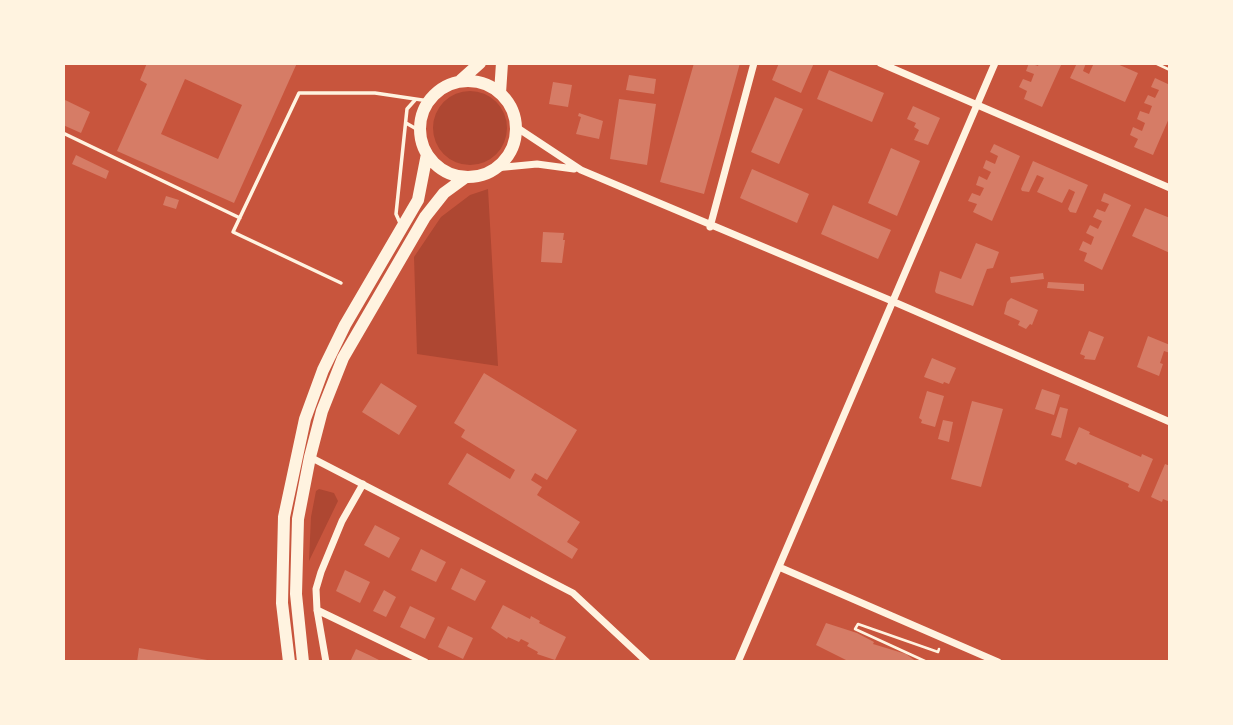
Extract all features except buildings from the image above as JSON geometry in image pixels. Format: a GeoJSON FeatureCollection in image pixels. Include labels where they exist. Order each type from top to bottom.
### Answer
{"type":"FeatureCollection","features":[{"type":"Feature","properties":{"kind":"main road"},"geometry":{"type":"LineString","coordinates":[[460,80],[487,85],[500,93],[514,114],[514,143],[507,157],[495,168],[481,175],[466,177],[451,174],[438,166],[427,154],[420,131],[422,101],[460,80],[480,63]]}},
{"type":"Feature","properties":{"kind":"main road"},"geometry":{"type":"LineString","coordinates":[[500,93],[502,63]]}},
{"type":"Feature","properties":{"kind":"main road"},"geometry":{"type":"LineString","coordinates":[[286,661],[282,603],[284,517],[305,419],[323,370],[345,325],[418,200],[427,154]]}},
{"type":"Feature","properties":{"kind":"main road"},"geometry":{"type":"LineString","coordinates":[[303,662],[296,581],[298,519],[322,411],[355,335],[425,217],[444,193],[466,177]]}},
{"type":"Feature","properties":{"kind":"street"},"geometry":{"type":"LineString","coordinates":[[710,227],[754,63]]}},
{"type":"Feature","properties":{"kind":"street"},"geometry":{"type":"LineString","coordinates":[[880,63],[1170,188]]}},
{"type":"Feature","properties":{"kind":"street"},"geometry":{"type":"LineString","coordinates":[[738,662],[995,63]]}},
{"type":"Feature","properties":{"kind":"street"},"geometry":{"type":"LineString","coordinates":[[516,127],[581,170],[1170,422]]}},
{"type":"Feature","properties":{"kind":"street"},"geometry":{"type":"LineString","coordinates":[[495,168],[537,164],[581,170]]}},
{"type":"Feature","properties":{"kind":"street"},"geometry":{"type":"LineString","coordinates":[[310,457],[573,593],[647,662]]}},
{"type":"Feature","properties":{"kind":"street"},"geometry":{"type":"LineString","coordinates":[[326,662],[316,589],[342,521],[363,484]]}},
{"type":"Feature","properties":{"kind":"street"},"geometry":{"type":"LineString","coordinates":[[779,567],[998,662]]}},
{"type":"Feature","properties":{"kind":"street"},"geometry":{"type":"LineString","coordinates":[[317,610],[425,662]]}},
{"type":"Feature","properties":{"kind":"lane"},"geometry":{"type":"LineString","coordinates":[[341,283],[233,232],[299,93],[376,93],[422,101]]}},
{"type":"Feature","properties":{"kind":"lane"},"geometry":{"type":"LineString","coordinates":[[402,228],[396,215],[407,109],[422,101]]}},
{"type":"Feature","properties":{"kind":"lane"},"geometry":{"type":"LineString","coordinates":[[406,123],[420,131]]}},
{"type":"Feature","properties":{"kind":"lane"},"geometry":{"type":"LineString","coordinates":[[63,133],[240,218]]}},
{"type":"Feature","properties":{"kind":"path"},"geometry":{"type":"LineString","coordinates":[[1155,63],[1170,70]]}},
{"type":"Feature","properties":{"kind":"path"},"geometry":{"type":"LineString","coordinates":[[927,662],[855,629],[858,624],[938,652],[944,640]]}},
{"type":"Feature","properties":{"kind":"shaded area"},"geometry":{"type":"Polygon","coordinates":[[[470,91],[484,94],[496,102],[504,114],[507,128],[504,142],[496,154],[484,162],[470,165],[456,162],[444,154],[436,142],[433,128],[436,114],[444,102],[456,94],[470,91]]]}},
{"type":"Feature","properties":{"kind":"shaded area"},"geometry":{"type":"Polygon","coordinates":[[[488,189],[498,366],[417,354],[414,257],[441,217],[470,195],[488,189]]]}},
{"type":"Feature","properties":{"kind":"shaded area"},"geometry":{"type":"Polygon","coordinates":[[[319,489],[334,493],[338,501],[309,561],[311,517],[316,491],[319,489]]]}}]}
